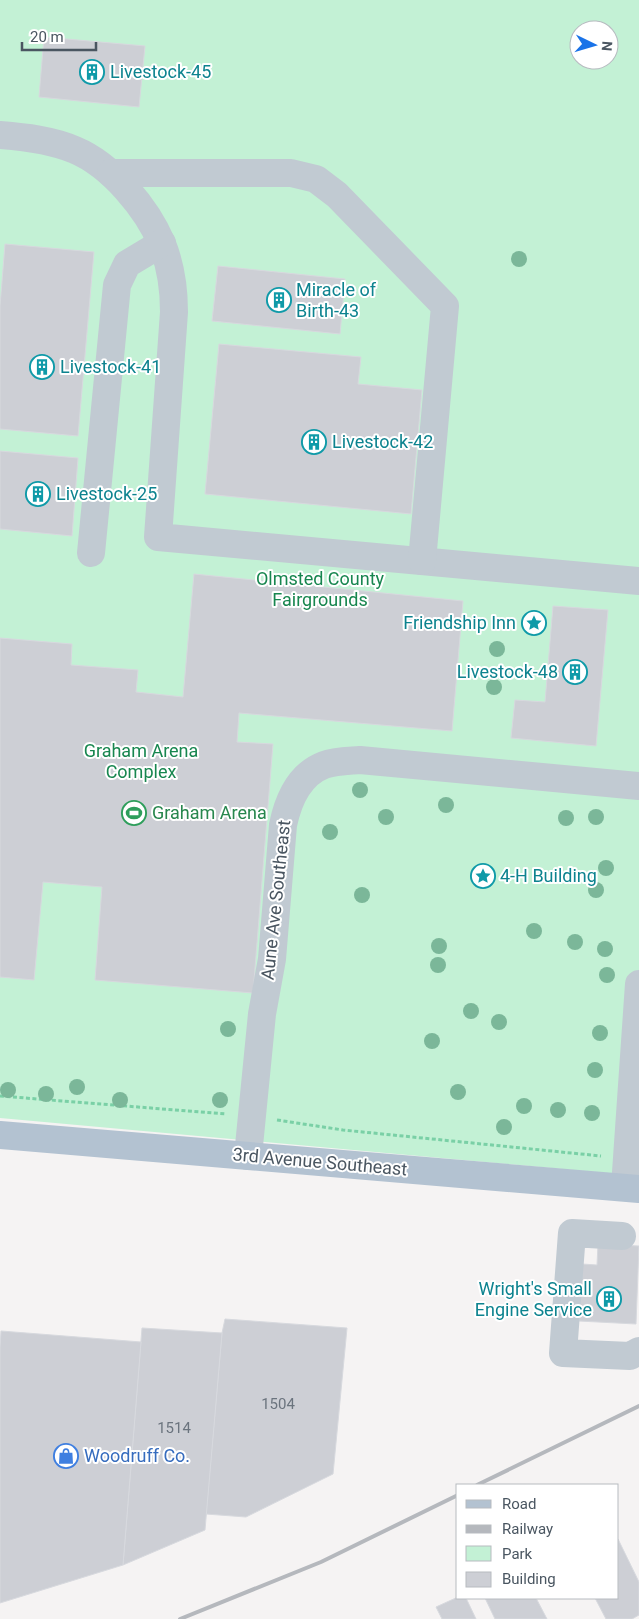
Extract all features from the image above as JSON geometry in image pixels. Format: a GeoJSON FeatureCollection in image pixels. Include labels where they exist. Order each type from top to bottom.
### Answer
{"type":"FeatureCollection","features":[{"type":"Feature","properties":{"kind":"main road","name":"3rd Avenue Southeast"},"geometry":{"type":"LineString","coordinates":[[0,1136],[632,1188]]}},
{"type":"Feature","properties":{"kind":"street"},"geometry":{"type":"LineString","coordinates":[[0,135],[27,137],[75,149],[92,159],[111,173],[145,214],[162,243],[171,273],[174,293],[174,335],[158,537],[639,581]]}},
{"type":"Feature","properties":{"kind":"street"},"geometry":{"type":"LineString","coordinates":[[111,173],[291,173],[316,179],[337,194],[445,306],[422,561]]}},
{"type":"Feature","properties":{"kind":"street"},"geometry":{"type":"LineString","coordinates":[[92,553],[117,285],[127,264],[162,243]]}},
{"type":"Feature","properties":{"kind":"street","name":"Aune Ave Southeast"},"geometry":{"type":"LineString","coordinates":[[248,1156],[262,1014],[272,959],[283,825],[287,806],[295,789],[308,776],[323,765],[360,760],[639,786]]}},
{"type":"Feature","properties":{"kind":"street"},"geometry":{"type":"LineString","coordinates":[[632,1188],[628,1159],[639,984]]}},
{"type":"Feature","properties":{"kind":"street"},"geometry":{"type":"LineString","coordinates":[[622,1236],[572,1233],[563,1353],[630,1356],[639,1351]]}},
{"type":"Feature","properties":{"kind":"path"},"geometry":{"type":"LineString","coordinates":[[0,1096],[251,1116],[343,1130],[628,1159]]}},
{"type":"Feature","properties":{"kind":"green space","name":"Olmsted County Fairgrounds"},"geometry":{"type":"Polygon","coordinates":[[[0,0],[639,0],[639,1176],[0,1118],[0,0]]]}},
{"type":"Feature","properties":{"kind":"building","name":"Livestock-45"},"geometry":{"type":"Polygon","coordinates":[[[44,37],[145,46],[139,107],[39,97],[44,37]]]}},
{"type":"Feature","properties":{"kind":"building","name":"Livestock-41"},"geometry":{"type":"Polygon","coordinates":[[[5,244],[94,252],[78,436],[0,429],[0,306],[5,244]]]}},
{"type":"Feature","properties":{"kind":"building","name":"Miracle of Birth-43"},"geometry":{"type":"Polygon","coordinates":[[[218,266],[345,279],[340,334],[212,321],[218,266]]]}},
{"type":"Feature","properties":{"kind":"building","name":"Livestock-42"},"geometry":{"type":"Polygon","coordinates":[[[219,344],[361,357],[358,384],[422,390],[411,514],[205,494],[219,344]]]}},
{"type":"Feature","properties":{"kind":"building","name":"Livestock-25"},"geometry":{"type":"Polygon","coordinates":[[[0,451],[78,458],[72,536],[0,529],[0,451]]]}},
{"type":"Feature","properties":{"kind":"building","name":"Graham Arena Complex"},"geometry":{"type":"Polygon","coordinates":[[[194,574],[463,601],[452,731],[239,713],[237,742],[273,744],[253,993],[95,980],[102,887],[43,882],[34,980],[0,977],[0,638],[72,644],[71,665],[138,670],[136,692],[183,697],[194,574]]]}},
{"type":"Feature","properties":{"kind":"building","name":"Livestock-48"},"geometry":{"type":"Polygon","coordinates":[[[553,606],[608,610],[596,746],[511,738],[515,700],[545,702],[553,606]]]}},
{"type":"Feature","properties":{"kind":"building","name":"Wright's Small Engine Service"},"geometry":{"type":"Polygon","coordinates":[[[598,1244],[639,1246],[636,1324],[579,1321],[582,1264],[597,1265],[598,1244]]]}},
{"type":"Feature","properties":{"kind":"building"},"geometry":{"type":"Polygon","coordinates":[[[225,1319],[347,1328],[333,1474],[246,1517],[206,1514],[222,1333],[225,1319]]]}},
{"type":"Feature","properties":{"kind":"building"},"geometry":{"type":"Polygon","coordinates":[[[142,1328],[222,1333],[205,1530],[123,1565],[142,1328]]]}},
{"type":"Feature","properties":{"kind":"building","name":"Woodruff Co."},"geometry":{"type":"Polygon","coordinates":[[[1,1331],[141,1342],[123,1565],[0,1603],[0,1347],[1,1331]]]}},
{"type":"Feature","properties":{"kind":"building"},"geometry":{"type":"Polygon","coordinates":[[[619,1541],[639,1582],[639,1615],[632,1619],[606,1619],[596,1599],[619,1599],[619,1541]]]}},
{"type":"Feature","properties":{"kind":"building"},"geometry":{"type":"Polygon","coordinates":[[[456,1598],[466,1599],[476,1619],[442,1619],[436,1607],[456,1598]]]}},
{"type":"Feature","properties":{"kind":"building"},"geometry":{"type":"Polygon","coordinates":[[[485,1599],[537,1599],[547,1619],[495,1619],[485,1599]]]}},
{"type":"Feature","properties":{"kind":"railway"},"geometry":{"type":"LineString","coordinates":[[479,1484],[639,1406]]}},
{"type":"Feature","properties":{"kind":"railway"},"geometry":{"type":"LineString","coordinates":[[180,1619],[321,1562],[456,1496]]}},
{"type":"Feature","properties":{"kind":"place","name":"Livestock-45"},"geometry":{"type":"Point","coordinates":[92,72]}},
{"type":"Feature","properties":{"kind":"place","name":"Miracle of Birth-43"},"geometry":{"type":"Point","coordinates":[279,300]}},
{"type":"Feature","properties":{"kind":"place","name":"Livestock-41"},"geometry":{"type":"Point","coordinates":[42,367]}},
{"type":"Feature","properties":{"kind":"place","name":"Livestock-42"},"geometry":{"type":"Point","coordinates":[314,442]}},
{"type":"Feature","properties":{"kind":"place","name":"Livestock-25"},"geometry":{"type":"Point","coordinates":[38,494]}},
{"type":"Feature","properties":{"kind":"place","name":"Friendship Inn"},"geometry":{"type":"Point","coordinates":[534,623]}},
{"type":"Feature","properties":{"kind":"place","name":"Livestock-48"},"geometry":{"type":"Point","coordinates":[575,672]}},
{"type":"Feature","properties":{"kind":"place","name":"Graham Arena"},"geometry":{"type":"Point","coordinates":[134,813]}},
{"type":"Feature","properties":{"kind":"place","name":"4-H Building"},"geometry":{"type":"Point","coordinates":[483,876]}},
{"type":"Feature","properties":{"kind":"place","name":"Wright's Small Engine Service"},"geometry":{"type":"Point","coordinates":[609,1299]}},
{"type":"Feature","properties":{"kind":"place","name":"Woodruff Co."},"geometry":{"type":"Point","coordinates":[66,1456]}}]}
